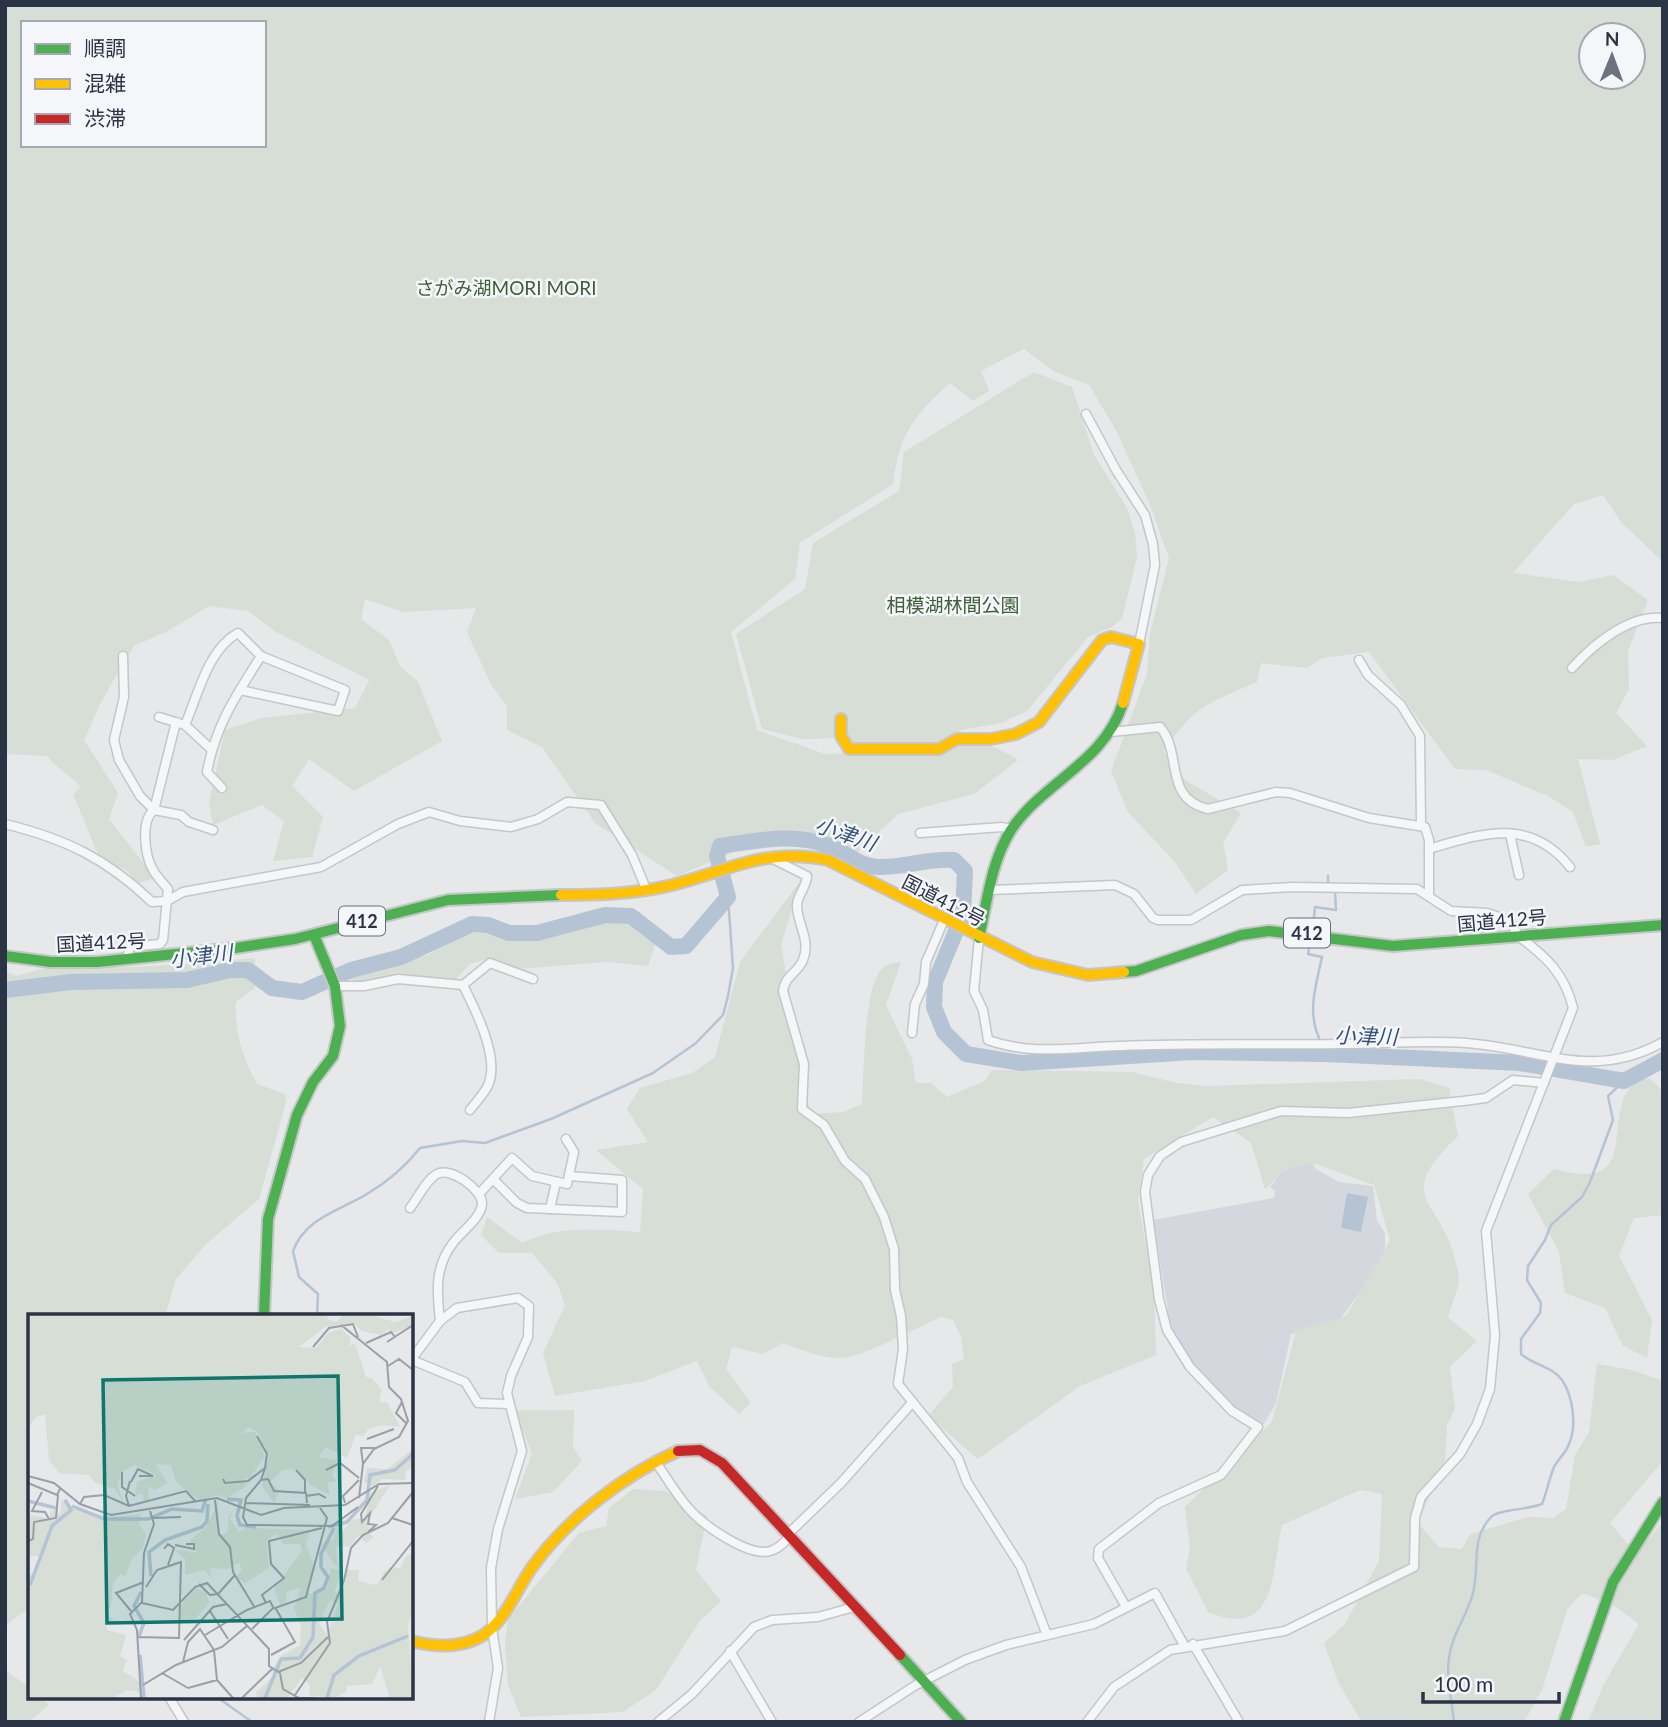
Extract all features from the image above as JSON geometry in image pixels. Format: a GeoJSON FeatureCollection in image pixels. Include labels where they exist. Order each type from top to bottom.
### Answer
{"type":"FeatureCollection","features":[{"type":"Feature","properties":{"kind":"main road"},"geometry":{"type":"LineString","coordinates":[[841,719],[841,736],[849,749],[939,749],[957,739],[991,739],[1016,734],[1039,722],[1102,640],[1111,638],[1139,644],[1121,709],[1100,748],[1026,812],[1011,830],[998,858],[979,938]]}},
{"type":"Feature","properties":{"kind":"main road","name":"国道412号"},"geometry":{"type":"LineString","coordinates":[[5,956],[42,962],[128,960],[254,947],[314,935],[388,913],[476,896],[647,891],[766,855],[792,853],[828,860],[979,938],[1053,969],[1106,975],[1136,971],[1241,936],[1269,931],[1315,934],[1373,946],[1663,925]]}},
{"type":"Feature","properties":{"kind":"main road"},"geometry":{"type":"LineString","coordinates":[[264,1314],[268,1219],[297,1115],[313,1082],[333,1056],[338,1042],[340,1007],[335,985],[314,935]]}},
{"type":"Feature","properties":{"kind":"main road"},"geometry":{"type":"LineString","coordinates":[[413,1642],[427,1646],[453,1646],[480,1637],[492,1628],[545,1549],[627,1480],[655,1461],[682,1450],[711,1454],[961,1722]]}},
{"type":"Feature","properties":{"kind":"main road"},"geometry":{"type":"LineString","coordinates":[[1564,1722],[1613,1583],[1663,1502]]}},
{"type":"Feature","properties":{"kind":"street"},"geometry":{"type":"LineString","coordinates":[[1086,414],[1116,470],[1146,515],[1153,544],[1155,565],[1139,644]]}},
{"type":"Feature","properties":{"kind":"street"},"geometry":{"type":"LineString","coordinates":[[1572,668],[1595,643],[1616,631],[1655,617],[1663,618]]}},
{"type":"Feature","properties":{"kind":"street"},"geometry":{"type":"LineString","coordinates":[[128,960],[129,947],[160,944],[163,940],[167,888],[151,868],[145,825],[148,814],[154,810],[180,724],[225,640],[238,633],[261,656],[345,690],[338,711],[240,690]]}},
{"type":"Feature","properties":{"kind":"street"},"geometry":{"type":"LineString","coordinates":[[123,656],[124,697],[114,740],[119,760],[139,796],[154,810],[181,815],[188,822],[213,830]]}},
{"type":"Feature","properties":{"kind":"street"},"geometry":{"type":"LineString","coordinates":[[222,788],[207,772],[211,749],[221,719],[261,656]]}},
{"type":"Feature","properties":{"kind":"street"},"geometry":{"type":"LineString","coordinates":[[1359,660],[1368,676],[1401,705],[1420,736],[1421,825]]}},
{"type":"Feature","properties":{"kind":"street"},"geometry":{"type":"LineString","coordinates":[[159,717],[180,724],[211,749]]}},
{"type":"Feature","properties":{"kind":"street"},"geometry":{"type":"LineString","coordinates":[[1111,732],[1160,727],[1168,736],[1175,778],[1182,795],[1198,807],[1208,809],[1276,792],[1290,793],[1369,818],[1421,825],[1429,832],[1429,895]]}},
{"type":"Feature","properties":{"kind":"street"},"geometry":{"type":"LineString","coordinates":[[5,824],[72,844],[114,868],[152,902],[167,901],[183,891],[321,867],[398,824],[429,812],[460,821],[511,827],[538,818],[567,802],[577,801],[601,805],[632,855],[647,891]]}},
{"type":"Feature","properties":{"kind":"street"},"geometry":{"type":"LineString","coordinates":[[920,833],[1002,827],[1011,830]]}},
{"type":"Feature","properties":{"kind":"street"},"geometry":{"type":"LineString","coordinates":[[1429,849],[1469,838],[1510,834],[1538,838],[1551,846],[1570,867]]}},
{"type":"Feature","properties":{"kind":"street"},"geometry":{"type":"LineString","coordinates":[[1510,834],[1519,875]]}},
{"type":"Feature","properties":{"kind":"street"},"geometry":{"type":"LineString","coordinates":[[766,855],[773,862],[807,876],[797,906],[804,930],[805,954],[801,965],[786,979],[783,991],[804,1064],[802,1109],[824,1125],[845,1161],[865,1180],[884,1216],[894,1250],[895,1290],[901,1316],[903,1349],[898,1384],[911,1404],[958,1458],[967,1482],[1021,1567],[1047,1635]]}},
{"type":"Feature","properties":{"kind":"street"},"geometry":{"type":"LineString","coordinates":[[990,890],[1115,885],[1134,894],[1153,918],[1191,920],[1242,890],[1293,887],[1417,889],[1429,895],[1439,906],[1451,911],[1501,916],[1512,923],[1517,936],[1537,948],[1554,966],[1572,1003],[1571,1017],[1556,1058],[1486,1231],[1495,1335],[1490,1389],[1465,1447],[1421,1497],[1416,1518],[1414,1567],[1292,1629],[1170,1650],[1126,1678],[1102,1700],[1087,1722]]}},
{"type":"Feature","properties":{"kind":"street"},"geometry":{"type":"LineString","coordinates":[[912,1033],[914,1011],[924,984],[926,962],[947,921]]}},
{"type":"Feature","properties":{"kind":"street"},"geometry":{"type":"LineString","coordinates":[[979,938],[974,991],[983,1010],[988,1040],[1001,1045],[1053,1051],[1118,1046],[1466,1043],[1604,1063],[1642,1053],[1663,1042]]}},
{"type":"Feature","properties":{"kind":"street"},"geometry":{"type":"LineString","coordinates":[[335,985],[364,986],[398,979],[463,985],[490,963],[533,979]]}},
{"type":"Feature","properties":{"kind":"street"},"geometry":{"type":"LineString","coordinates":[[463,985],[481,1020],[491,1076],[489,1085],[470,1110]]}},
{"type":"Feature","properties":{"kind":"street"},"geometry":{"type":"LineString","coordinates":[[1126,1607],[1098,1558],[1098,1549],[1159,1503],[1221,1475],[1258,1427],[1232,1411],[1190,1367],[1167,1330],[1159,1299],[1145,1192],[1148,1175],[1155,1162],[1181,1142],[1281,1111],[1348,1113],[1463,1101],[1486,1098],[1513,1080],[1544,1083]]}},
{"type":"Feature","properties":{"kind":"street"},"geometry":{"type":"LineString","coordinates":[[480,1194],[512,1158],[532,1176],[567,1184],[574,1152],[566,1139]]}},
{"type":"Feature","properties":{"kind":"street"},"geometry":{"type":"LineString","coordinates":[[410,1208],[435,1175],[441,1172],[452,1173],[480,1194],[482,1201],[480,1211],[451,1245],[439,1268],[436,1284],[440,1321]]}},
{"type":"Feature","properties":{"kind":"street"},"geometry":{"type":"LineString","coordinates":[[493,1179],[517,1203],[527,1208],[622,1212],[622,1180],[569,1176]]}},
{"type":"Feature","properties":{"kind":"street"},"geometry":{"type":"LineString","coordinates":[[550,1209],[556,1182]]}},
{"type":"Feature","properties":{"kind":"street"},"geometry":{"type":"LineString","coordinates":[[413,1359],[440,1321],[463,1306],[518,1297],[526,1302],[528,1336],[509,1380],[508,1404],[521,1437],[522,1451],[495,1544],[490,1593],[498,1668],[489,1722]]}},
{"type":"Feature","properties":{"kind":"street"},"geometry":{"type":"LineString","coordinates":[[413,1360],[465,1382],[478,1403],[508,1404]]}},
{"type":"Feature","properties":{"kind":"street"},"geometry":{"type":"LineString","coordinates":[[655,1461],[689,1508],[732,1541],[754,1551],[767,1552],[776,1549],[841,1483],[911,1404]]}},
{"type":"Feature","properties":{"kind":"street"},"geometry":{"type":"LineString","coordinates":[[859,1722],[923,1682],[992,1649],[1094,1623],[1155,1593],[1239,1722]]}},
{"type":"Feature","properties":{"kind":"street"},"geometry":{"type":"LineString","coordinates":[[658,1722],[692,1694],[730,1651],[762,1623],[818,1618],[854,1606]]}},
{"type":"Feature","properties":{"kind":"street"},"geometry":{"type":"LineString","coordinates":[[730,1651],[772,1722]]}},
{"type":"Feature","properties":{"kind":"street"},"geometry":{"type":"LineString","coordinates":[[171,1699],[184,1722]]}},
{"type":"Feature","properties":{"kind":"shaded area"},"geometry":{"type":"Polygon","coordinates":[[[1311,1160],[1316,1169],[1339,1182],[1373,1186],[1377,1221],[1385,1233],[1385,1258],[1341,1318],[1323,1329],[1291,1334],[1276,1403],[1262,1427],[1243,1415],[1188,1362],[1170,1322],[1153,1220],[1274,1198],[1275,1191],[1270,1187],[1282,1171],[1311,1160]]]}},
{"type":"Feature","properties":{"kind":"green space","name":"さがみ湖MORI MORI"},"geometry":{"type":"Polygon","coordinates":[[[5,5],[1663,5],[1663,562],[1621,522],[1603,495],[1574,504],[1513,573],[1579,582],[1613,575],[1648,600],[1628,651],[1629,689],[1616,713],[1647,746],[1613,760],[1578,759],[1600,844],[1586,847],[1573,812],[1548,796],[1486,770],[1455,769],[1369,652],[1322,658],[1307,668],[1261,663],[1257,682],[1204,707],[1184,724],[1164,752],[1185,780],[1241,813],[1223,843],[1228,870],[1196,894],[1175,862],[1128,812],[1111,771],[1147,674],[1150,633],[1169,558],[1149,502],[1117,432],[1089,385],[1055,372],[1024,349],[981,371],[989,391],[973,401],[950,383],[937,395],[917,417],[904,439],[893,484],[800,543],[795,579],[731,632],[757,730],[825,754],[939,750],[949,745],[969,742],[989,746],[1018,760],[974,794],[898,814],[857,853],[819,833],[784,831],[677,876],[595,823],[542,747],[507,730],[507,706],[491,685],[467,632],[476,608],[404,612],[365,599],[361,619],[389,640],[400,666],[418,682],[442,741],[354,791],[309,759],[292,786],[323,817],[312,857],[273,861],[284,821],[262,805],[213,825],[209,802],[225,730],[262,718],[355,708],[369,680],[276,632],[248,611],[209,606],[168,631],[134,646],[102,700],[84,740],[118,793],[109,819],[155,878],[135,884],[128,871],[99,857],[73,794],[81,787],[47,756],[5,754],[5,5]]]}},
{"type":"Feature","properties":{"kind":"green space","name":"相模湖林間公園"},"geometry":{"type":"Polygon","coordinates":[[[1034,372],[1072,387],[1094,455],[1127,508],[1135,533],[1137,557],[1122,618],[1112,627],[1088,637],[1027,711],[1001,723],[961,730],[938,747],[857,746],[846,738],[802,739],[762,729],[736,634],[805,589],[813,543],[899,491],[904,452],[1034,372]]]}},
{"type":"Feature","properties":{"kind":"green space"},"geometry":{"type":"Polygon","coordinates":[[[801,880],[781,944],[810,1114],[843,1112],[862,1104],[866,1036],[873,985],[882,968],[901,962],[886,1005],[912,1059],[916,1083],[931,1083],[947,1097],[985,1081],[992,1070],[1132,1072],[1177,1083],[1207,1086],[1420,1079],[1449,1088],[1458,1136],[1427,1173],[1424,1186],[1426,1198],[1448,1238],[1459,1278],[1448,1317],[1477,1341],[1450,1367],[1455,1409],[1447,1425],[1445,1461],[1418,1523],[1439,1547],[1462,1549],[1470,1534],[1529,1517],[1553,1518],[1566,1509],[1575,1455],[1589,1432],[1597,1364],[1632,1370],[1663,1381],[1663,1461],[1610,1523],[1636,1554],[1663,1522],[1663,1722],[1588,1722],[1604,1684],[1639,1624],[1613,1605],[1582,1593],[1567,1610],[1542,1690],[1524,1722],[1362,1722],[1339,1684],[1324,1643],[1345,1624],[1379,1561],[1382,1494],[1360,1490],[1282,1525],[1272,1581],[1259,1610],[1247,1617],[1231,1618],[1208,1612],[1186,1569],[1190,1549],[1185,1507],[1272,1422],[1296,1331],[1346,1316],[1390,1240],[1374,1185],[1313,1163],[1285,1169],[1265,1189],[1251,1143],[1213,1117],[1144,1159],[1138,1201],[1154,1292],[1156,1355],[1080,1386],[978,1459],[928,1416],[953,1387],[952,1364],[964,1359],[961,1337],[953,1320],[941,1317],[876,1347],[841,1358],[819,1355],[783,1343],[762,1354],[732,1347],[726,1369],[751,1403],[739,1414],[709,1386],[697,1361],[645,1381],[555,1396],[543,1353],[565,1305],[557,1283],[532,1253],[499,1253],[481,1235],[487,1217],[522,1243],[564,1231],[595,1229],[640,1232],[643,1189],[596,1150],[648,1142],[627,1109],[640,1088],[692,1073],[715,1057],[740,962],[801,880]]]}},
{"type":"Feature","properties":{"kind":"green space"},"geometry":{"type":"Polygon","coordinates":[[[599,919],[631,920],[656,942],[648,966],[607,962],[517,969],[491,958],[470,964],[453,982],[399,976],[365,984],[350,979],[394,962],[428,955],[460,934],[483,932],[522,939],[561,933],[599,919]]]}},
{"type":"Feature","properties":{"kind":"green space"},"geometry":{"type":"Polygon","coordinates":[[[255,958],[255,988],[236,1002],[238,1035],[257,1084],[285,1094],[286,1102],[259,1199],[206,1244],[176,1279],[166,1314],[28,1314],[28,1609],[5,1626],[5,971],[16,976],[49,967],[138,967],[255,958]]]}},
{"type":"Feature","properties":{"kind":"green space"},"geometry":{"type":"Polygon","coordinates":[[[1642,1078],[1650,1079],[1663,1091],[1663,1215],[1634,1218],[1619,1256],[1652,1320],[1647,1358],[1623,1346],[1605,1308],[1565,1293],[1559,1252],[1528,1194],[1554,1169],[1584,1174],[1602,1170],[1612,1159],[1621,1108],[1628,1091],[1642,1078]]]}},
{"type":"Feature","properties":{"kind":"green space"},"geometry":{"type":"Polygon","coordinates":[[[515,1410],[574,1410],[573,1447],[582,1461],[553,1492],[515,1499],[532,1454],[515,1410]]]}},
{"type":"Feature","properties":{"kind":"green space"},"geometry":{"type":"Polygon","coordinates":[[[633,1489],[665,1491],[707,1516],[696,1570],[721,1601],[699,1622],[656,1690],[623,1712],[521,1717],[508,1685],[505,1643],[508,1619],[579,1533],[606,1526],[609,1508],[633,1489]]]}},
{"type":"Feature","properties":{"kind":"green space"},"geometry":{"type":"Polygon","coordinates":[[[5,1670],[28,1687],[28,1699],[42,1699],[49,1705],[28,1722],[5,1722],[5,1670]]]}},
{"type":"Feature","properties":{"kind":"water"},"geometry":{"type":"Polygon","coordinates":[[[1347,1193],[1368,1197],[1361,1232],[1341,1228],[1347,1193]]]}},
{"type":"Feature","properties":{"kind":"waterway","name":"小津川"},"geometry":{"type":"LineString","coordinates":[[5,990],[71,982],[187,980],[230,970],[248,970],[272,988],[302,992],[351,970],[401,957],[472,924],[488,925],[509,933],[537,933],[605,915],[631,916],[671,947],[686,946],[728,897],[717,856],[720,846],[761,840],[803,839],[829,846],[871,866],[888,867],[954,860],[965,871],[963,914],[935,982],[934,1007],[944,1032],[966,1054],[1021,1063],[1192,1052],[1326,1054],[1520,1063],[1624,1081],[1663,1060]]}},
{"type":"Feature","properties":{"kind":"waterway"},"geometry":{"type":"LineString","coordinates":[[1328,876],[1328,883]]}},
{"type":"Feature","properties":{"kind":"waterway"},"geometry":{"type":"LineString","coordinates":[[1313,926],[1315,907],[1336,910],[1335,892]]}},
{"type":"Feature","properties":{"kind":"waterway"},"geometry":{"type":"LineString","coordinates":[[317,1314],[318,1294],[299,1277],[293,1251],[298,1240],[314,1223],[382,1184],[420,1148],[462,1141],[485,1143],[551,1119],[653,1073],[696,1043],[723,1015],[728,996],[733,968],[728,897]]}},
{"type":"Feature","properties":{"kind":"waterway"},"geometry":{"type":"LineString","coordinates":[[1310,943],[1308,954],[1322,957],[1313,1008],[1319,1038]]}},
{"type":"Feature","properties":{"kind":"waterway"},"geometry":{"type":"LineString","coordinates":[[1454,1722],[1449,1658],[1453,1641],[1473,1593],[1480,1534],[1484,1525],[1495,1514],[1542,1504],[1554,1467],[1568,1447],[1573,1429],[1571,1403],[1562,1380],[1521,1354],[1521,1339],[1540,1313],[1541,1303],[1527,1280],[1528,1266],[1545,1240],[1551,1225],[1582,1197],[1590,1182],[1613,1120],[1608,1096],[1624,1081]]}},
{"type":"Feature","properties":{"kind":"waterway"},"geometry":{"type":"LineString","coordinates":[[220,1699],[252,1722]]}},
{"type":"Feature","properties":{"kind":"traffic: fast"},"geometry":{"type":"LineString","coordinates":[[979,938],[994,869],[1011,830],[1040,798],[1088,757],[1114,724],[1123,703]]}},
{"type":"Feature","properties":{"kind":"traffic: fast"},"geometry":{"type":"LineString","coordinates":[[5,956],[51,962],[97,962],[235,948],[295,939],[448,900],[561,895]]}},
{"type":"Feature","properties":{"kind":"traffic: fast"},"geometry":{"type":"LineString","coordinates":[[1124,972],[1136,971],[1241,935],[1269,931],[1393,946],[1663,925]]}},
{"type":"Feature","properties":{"kind":"traffic: fast"},"geometry":{"type":"LineString","coordinates":[[264,1314],[268,1219],[297,1115],[313,1082],[333,1056],[340,1026],[335,986],[314,935]]}},
{"type":"Feature","properties":{"kind":"traffic: fast"},"geometry":{"type":"LineString","coordinates":[[1564,1722],[1613,1582],[1663,1502]]}},
{"type":"Feature","properties":{"kind":"traffic: fast"},"geometry":{"type":"LineString","coordinates":[[900,1655],[961,1722]]}},
{"type":"Feature","properties":{"kind":"traffic: slow"},"geometry":{"type":"LineString","coordinates":[[841,719],[841,736],[849,749],[939,749],[957,739],[991,739],[1016,734],[1039,722],[1102,640],[1111,637],[1139,644],[1123,703]]}},
{"type":"Feature","properties":{"kind":"traffic: slow"},"geometry":{"type":"LineString","coordinates":[[561,895],[645,890],[767,858],[786,856],[828,860],[1032,962],[1088,975],[1124,972]]}},
{"type":"Feature","properties":{"kind":"traffic: slow"},"geometry":{"type":"LineString","coordinates":[[413,1641],[443,1646],[464,1643],[484,1635],[504,1614],[528,1573],[563,1531],[618,1485],[678,1451]]}},
{"type":"Feature","properties":{"kind":"traffic: jam"},"geometry":{"type":"LineString","coordinates":[[678,1451],[700,1450],[722,1463],[900,1655]]}}]}
